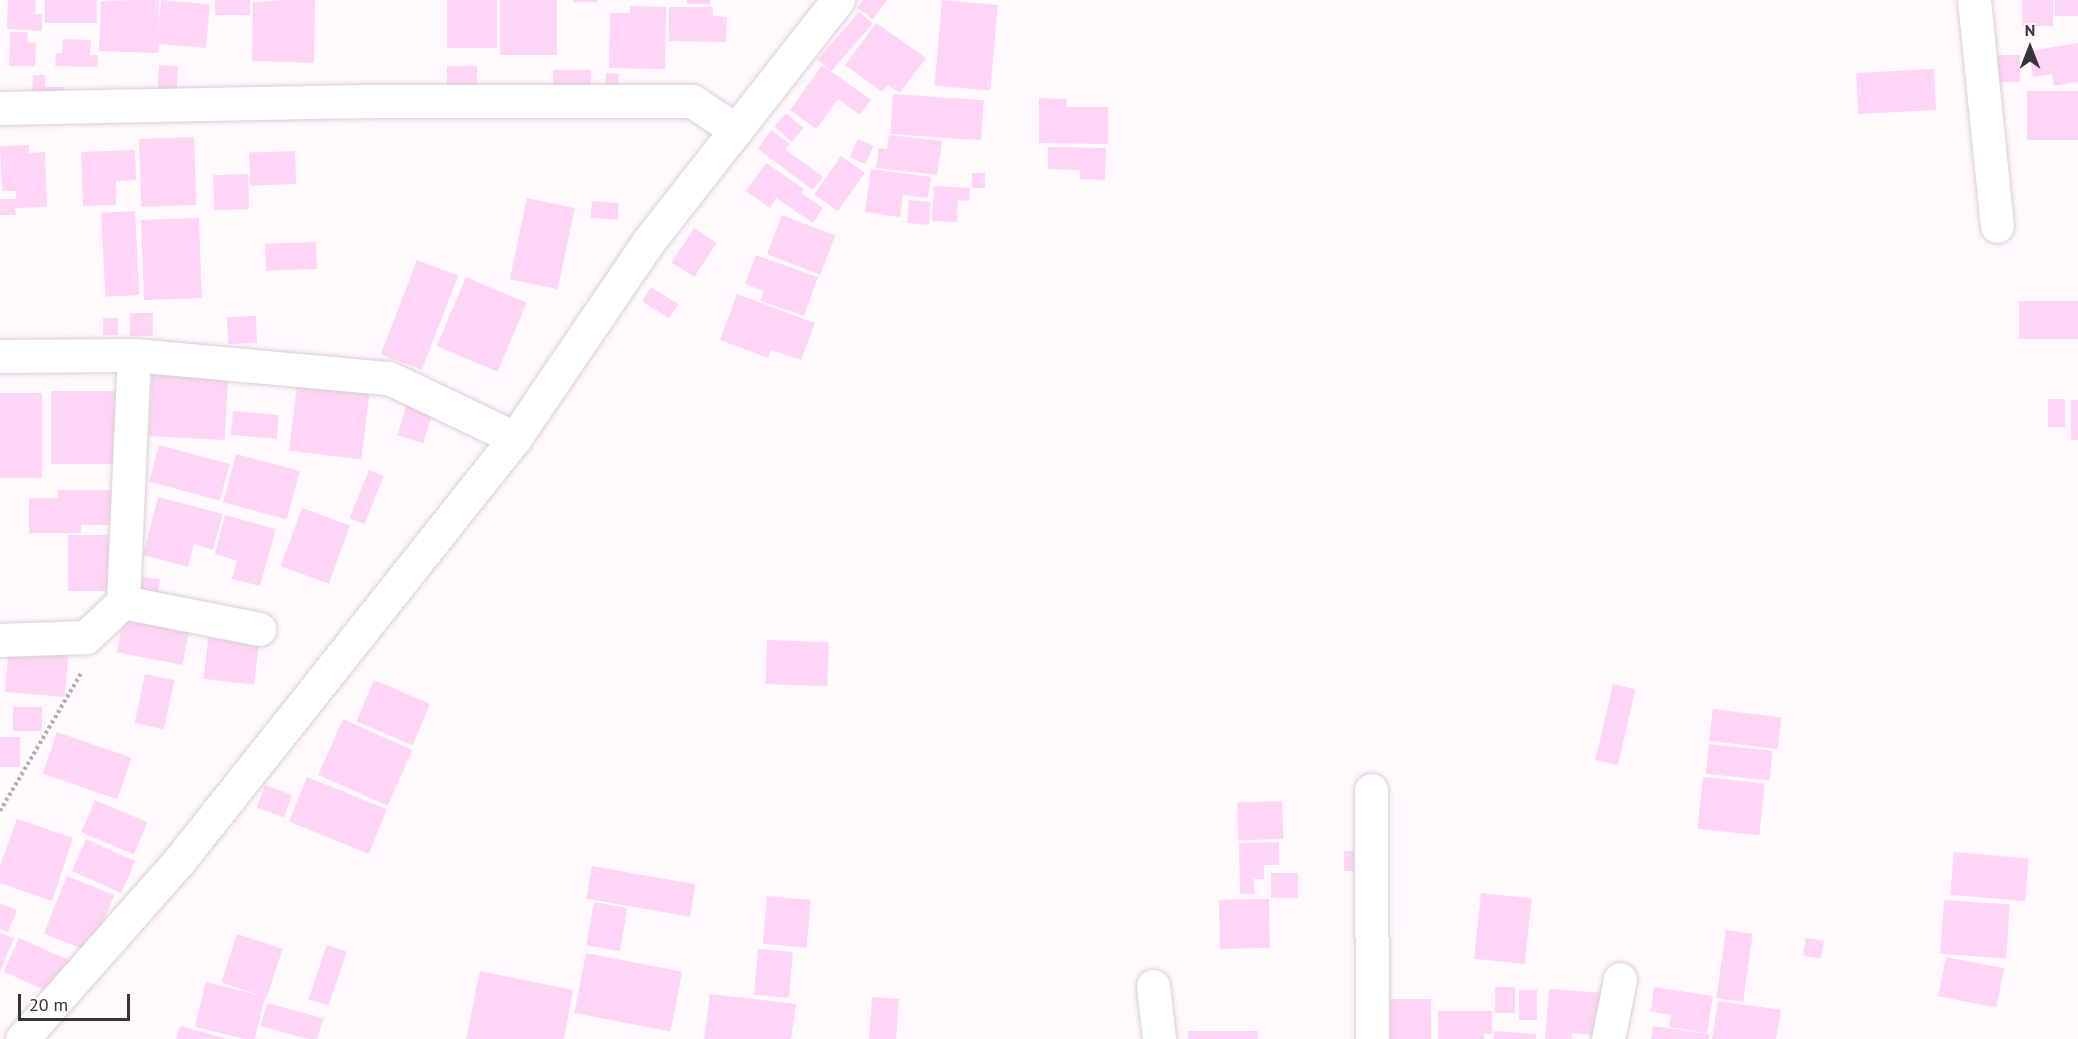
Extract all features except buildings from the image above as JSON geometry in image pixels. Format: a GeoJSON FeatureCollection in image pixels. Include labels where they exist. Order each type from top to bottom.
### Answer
{"type":"FeatureCollection","features":[{"type":"Feature","properties":{"kind":"street"},"geometry":{"type":"LineString","coordinates":[[22,1039],[179,861],[514,438],[648,242],[838,0]]}},
{"type":"Feature","properties":{"kind":"street"},"geometry":{"type":"LineString","coordinates":[[1974,0],[1997,226]]}},
{"type":"Feature","properties":{"kind":"street"},"geometry":{"type":"LineString","coordinates":[[0,108],[374,101],[692,101],[736,130]]}},
{"type":"Feature","properties":{"kind":"street"},"geometry":{"type":"LineString","coordinates":[[0,356],[134,355],[389,378],[514,438]]}},
{"type":"Feature","properties":{"kind":"street"},"geometry":{"type":"LineString","coordinates":[[0,640],[86,637],[123,602],[134,355]]}},
{"type":"Feature","properties":{"kind":"street"},"geometry":{"type":"LineString","coordinates":[[123,602],[259,629]]}},
{"type":"Feature","properties":{"kind":"street"},"geometry":{"type":"LineString","coordinates":[[1371,790],[1372,1039]]}},
{"type":"Feature","properties":{"kind":"street"},"geometry":{"type":"LineString","coordinates":[[1608,1039],[1620,979]]}},
{"type":"Feature","properties":{"kind":"street"},"geometry":{"type":"LineString","coordinates":[[1153,986],[1159,1039]]}},
{"type":"Feature","properties":{"kind":"path"},"geometry":{"type":"LineString","coordinates":[[0,811],[91,657],[86,637]]}}]}
